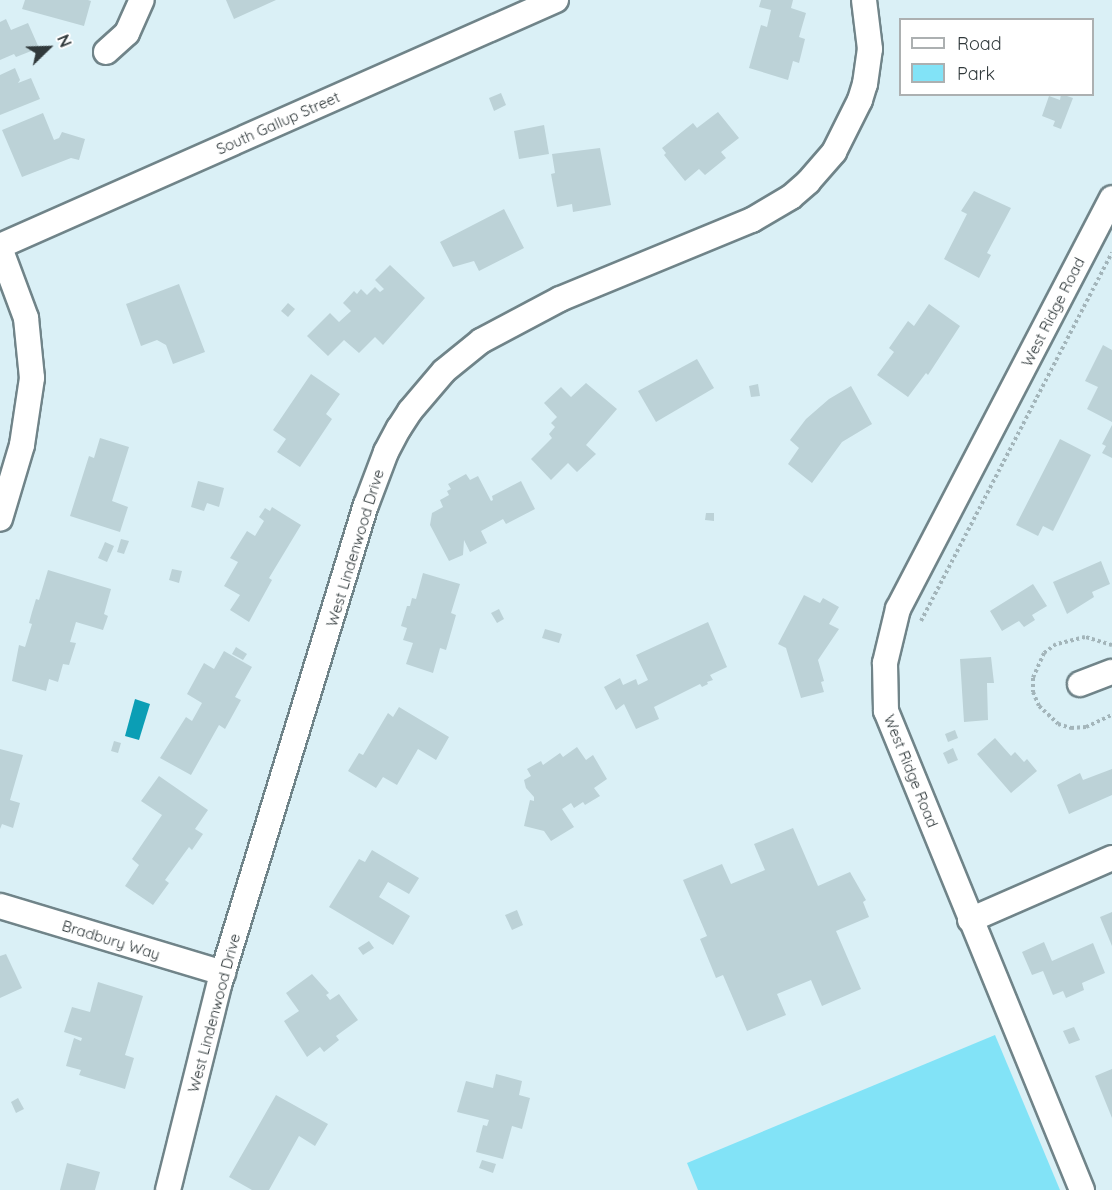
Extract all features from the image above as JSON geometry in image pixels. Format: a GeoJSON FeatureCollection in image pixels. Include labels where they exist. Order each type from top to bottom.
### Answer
{"type":"FeatureCollection","features":[{"type":"Feature","properties":{"kind":"street"},"geometry":{"type":"LineString","coordinates":[[106,52],[127,33],[142,0]]}},
{"type":"Feature","properties":{"kind":"street","name":"South Gallup Street"},"geometry":{"type":"LineString","coordinates":[[0,247],[556,0]]}},
{"type":"Feature","properties":{"kind":"street","name":"West Lindenwood Drive"},"geometry":{"type":"LineString","coordinates":[[168,1190],[223,973],[359,536],[366,505],[386,452],[410,411],[444,371],[481,341],[560,299],[752,220],[783,202],[808,182],[834,152],[862,92],[870,49],[864,0]]}},
{"type":"Feature","properties":{"kind":"street","name":"West Ridge Road"},"geometry":{"type":"LineString","coordinates":[[1082,1190],[886,711],[885,663],[898,609],[1112,198]]}},
{"type":"Feature","properties":{"kind":"street"},"geometry":{"type":"LineString","coordinates":[[0,247],[26,318],[32,378],[22,445],[0,519]]}},
{"type":"Feature","properties":{"kind":"street"},"geometry":{"type":"LineString","coordinates":[[1080,684],[1112,672]]}},
{"type":"Feature","properties":{"kind":"street"},"geometry":{"type":"LineString","coordinates":[[970,920],[1112,858]]}},
{"type":"Feature","properties":{"kind":"street","name":"Bradbury Way"},"geometry":{"type":"LineString","coordinates":[[0,906],[223,973]]}},
{"type":"Feature","properties":{"kind":"path"},"geometry":{"type":"LineString","coordinates":[[917,630],[1112,253]]}},
{"type":"Feature","properties":{"kind":"green space"},"geometry":{"type":"Polygon","coordinates":[[[995,1035],[1060,1190],[698,1190],[687,1163],[995,1035]]]}},
{"type":"Feature","properties":{"kind":"shaded area"},"geometry":{"type":"Polygon","coordinates":[[[135,699],[150,704],[139,740],[125,736],[135,699]]]}},
{"type":"Feature","properties":{"kind":"building"},"geometry":{"type":"Polygon","coordinates":[[[25,0],[91,1],[84,26],[22,9],[25,0]]]}},
{"type":"Feature","properties":{"kind":"building"},"geometry":{"type":"Polygon","coordinates":[[[226,0],[276,0],[234,19],[226,0]]]}},
{"type":"Feature","properties":{"kind":"building"},"geometry":{"type":"Polygon","coordinates":[[[761,0],[793,0],[791,8],[806,13],[799,37],[805,39],[799,63],[793,61],[788,80],[749,68],[761,25],[767,27],[771,10],[759,7],[761,0]]]}},
{"type":"Feature","properties":{"kind":"building"},"geometry":{"type":"Polygon","coordinates":[[[6,19],[11,30],[28,23],[39,48],[16,57],[14,54],[0,60],[0,22],[6,19]]]}},
{"type":"Feature","properties":{"kind":"building"},"geometry":{"type":"Polygon","coordinates":[[[15,68],[20,80],[18,83],[31,78],[40,99],[0,115],[0,75],[15,68]]]}},
{"type":"Feature","properties":{"kind":"building"},"geometry":{"type":"Polygon","coordinates":[[[501,93],[506,105],[494,111],[489,98],[501,93]]]}},
{"type":"Feature","properties":{"kind":"building"},"geometry":{"type":"Polygon","coordinates":[[[1049,96],[1060,100],[1061,96],[1073,98],[1061,129],[1053,126],[1055,121],[1042,116],[1049,96]]]}},
{"type":"Feature","properties":{"kind":"building"},"geometry":{"type":"Polygon","coordinates":[[[718,112],[739,138],[721,152],[726,158],[705,175],[699,169],[685,181],[664,155],[666,153],[662,148],[693,123],[697,128],[718,112]]]}},
{"type":"Feature","properties":{"kind":"building"},"geometry":{"type":"Polygon","coordinates":[[[43,113],[54,140],[59,138],[62,132],[85,139],[79,160],[71,158],[22,177],[2,130],[43,113]]]}},
{"type":"Feature","properties":{"kind":"building"},"geometry":{"type":"Polygon","coordinates":[[[544,125],[549,154],[519,159],[514,131],[544,125]]]}},
{"type":"Feature","properties":{"kind":"building"},"geometry":{"type":"Polygon","coordinates":[[[600,148],[611,205],[573,212],[572,204],[557,207],[551,174],[555,173],[552,154],[600,148]]]}},
{"type":"Feature","properties":{"kind":"building"},"geometry":{"type":"Polygon","coordinates":[[[974,191],[1011,208],[987,253],[991,255],[979,278],[944,259],[967,214],[961,211],[974,191]]]}},
{"type":"Feature","properties":{"kind":"building"},"geometry":{"type":"Polygon","coordinates":[[[504,209],[524,248],[479,271],[474,261],[453,267],[440,242],[504,209]]]}},
{"type":"Feature","properties":{"kind":"building"},"geometry":{"type":"Polygon","coordinates":[[[390,265],[425,298],[383,345],[375,337],[359,353],[344,340],[328,356],[307,336],[330,313],[339,322],[351,311],[343,303],[354,291],[357,294],[361,289],[367,295],[375,287],[380,292],[384,289],[375,280],[390,265]]]}},
{"type":"Feature","properties":{"kind":"building"},"geometry":{"type":"Polygon","coordinates":[[[179,284],[205,352],[173,364],[166,345],[157,340],[141,346],[126,304],[179,284]]]}},
{"type":"Feature","properties":{"kind":"building"},"geometry":{"type":"Polygon","coordinates":[[[288,303],[295,309],[288,317],[281,311],[288,303]]]}},
{"type":"Feature","properties":{"kind":"building"},"geometry":{"type":"Polygon","coordinates":[[[929,304],[960,326],[928,375],[926,373],[908,397],[877,375],[894,352],[889,348],[908,321],[914,326],[929,304]]]}},
{"type":"Feature","properties":{"kind":"building"},"geometry":{"type":"Polygon","coordinates":[[[1103,345],[1112,350],[1112,422],[1087,409],[1098,387],[1085,381],[1103,345]]]}},
{"type":"Feature","properties":{"kind":"building"},"geometry":{"type":"Polygon","coordinates":[[[697,359],[714,388],[656,422],[638,391],[697,359]]]}},
{"type":"Feature","properties":{"kind":"building"},"geometry":{"type":"Polygon","coordinates":[[[311,374],[340,394],[326,414],[332,419],[300,467],[277,452],[286,439],[273,430],[311,374]]]}},
{"type":"Feature","properties":{"kind":"building"},"geometry":{"type":"Polygon","coordinates":[[[586,383],[617,409],[586,445],[596,454],[577,472],[568,463],[551,480],[531,459],[552,438],[549,434],[555,427],[551,423],[557,417],[544,403],[561,387],[571,397],[586,383]]]}},
{"type":"Feature","properties":{"kind":"building"},"geometry":{"type":"Polygon","coordinates":[[[758,384],[760,396],[751,397],[749,386],[758,384]]]}},
{"type":"Feature","properties":{"kind":"building"},"geometry":{"type":"Polygon","coordinates":[[[851,386],[872,424],[842,442],[812,483],[788,464],[799,448],[790,440],[806,419],[829,399],[851,386]]]}},
{"type":"Feature","properties":{"kind":"building"},"geometry":{"type":"Polygon","coordinates":[[[1112,425],[1112,458],[1102,453],[1106,446],[1102,444],[1112,425]]]}},
{"type":"Feature","properties":{"kind":"building"},"geometry":{"type":"Polygon","coordinates":[[[100,438],[129,447],[112,501],[128,507],[120,532],[70,516],[89,456],[94,458],[100,438]]]}},
{"type":"Feature","properties":{"kind":"building"},"geometry":{"type":"Polygon","coordinates":[[[1060,439],[1091,455],[1053,531],[1043,526],[1038,536],[1016,525],[1060,439]]]}},
{"type":"Feature","properties":{"kind":"building"},"geometry":{"type":"Polygon","coordinates":[[[466,474],[470,480],[478,476],[491,501],[492,496],[521,481],[535,509],[506,524],[503,519],[481,531],[487,543],[470,552],[464,540],[463,555],[449,561],[430,525],[432,513],[443,507],[440,500],[449,495],[447,491],[451,489],[448,484],[466,474]]]}},
{"type":"Feature","properties":{"kind":"building"},"geometry":{"type":"Polygon","coordinates":[[[198,481],[224,488],[219,507],[207,503],[204,511],[191,507],[198,481]]]}},
{"type":"Feature","properties":{"kind":"building"},"geometry":{"type":"Polygon","coordinates":[[[272,507],[301,525],[269,578],[272,580],[249,622],[230,610],[240,595],[224,586],[238,562],[230,558],[247,531],[255,536],[264,521],[259,517],[265,508],[270,511],[272,507]]]}},
{"type":"Feature","properties":{"kind":"building"},"geometry":{"type":"Polygon","coordinates":[[[706,513],[714,513],[714,521],[705,520],[706,513]]]}},
{"type":"Feature","properties":{"kind":"building"},"geometry":{"type":"Polygon","coordinates":[[[121,539],[129,541],[124,554],[117,552],[121,539]]]}},
{"type":"Feature","properties":{"kind":"building"},"geometry":{"type":"Polygon","coordinates":[[[105,542],[114,546],[107,562],[98,558],[105,542]]]}},
{"type":"Feature","properties":{"kind":"building"},"geometry":{"type":"Polygon","coordinates":[[[1101,561],[1110,584],[1092,592],[1094,597],[1067,614],[1053,582],[1101,561]]]}},
{"type":"Feature","properties":{"kind":"building"},"geometry":{"type":"Polygon","coordinates":[[[172,569],[182,571],[179,583],[169,580],[172,569]]]}},
{"type":"Feature","properties":{"kind":"building"},"geometry":{"type":"Polygon","coordinates":[[[48,570],[111,589],[104,614],[108,616],[103,630],[76,622],[70,642],[76,643],[69,665],[63,664],[58,682],[49,679],[46,691],[12,681],[19,645],[25,647],[32,624],[29,623],[32,612],[36,599],[39,600],[48,570]]]}},
{"type":"Feature","properties":{"kind":"building"},"geometry":{"type":"Polygon","coordinates":[[[423,573],[460,584],[451,613],[456,615],[446,650],[440,648],[433,673],[406,664],[413,643],[403,640],[407,628],[401,626],[407,606],[410,606],[412,598],[416,599],[423,573]]]}},
{"type":"Feature","properties":{"kind":"building"},"geometry":{"type":"Polygon","coordinates":[[[1033,584],[1047,606],[1032,615],[1035,620],[1024,627],[1019,621],[1002,631],[990,611],[1033,584]]]}},
{"type":"Feature","properties":{"kind":"building"},"geometry":{"type":"Polygon","coordinates":[[[804,595],[820,603],[823,598],[839,607],[829,624],[839,629],[818,660],[824,681],[821,682],[824,692],[801,698],[786,648],[778,644],[804,595]]]}},
{"type":"Feature","properties":{"kind":"building"},"geometry":{"type":"Polygon","coordinates":[[[499,609],[504,619],[497,623],[491,613],[499,609]]]}},
{"type":"Feature","properties":{"kind":"building"},"geometry":{"type":"Polygon","coordinates":[[[708,622],[727,667],[710,675],[713,680],[707,682],[708,684],[702,687],[700,684],[654,707],[659,719],[636,729],[624,704],[616,710],[604,687],[620,678],[623,685],[636,679],[638,685],[648,680],[636,655],[708,622]]]}},
{"type":"Feature","properties":{"kind":"building"},"geometry":{"type":"Polygon","coordinates":[[[545,629],[562,634],[559,643],[542,638],[545,629]]]}},
{"type":"Feature","properties":{"kind":"building"},"geometry":{"type":"Polygon","coordinates":[[[236,647],[247,654],[243,660],[232,654],[236,647]]]}},
{"type":"Feature","properties":{"kind":"building"},"geometry":{"type":"Polygon","coordinates":[[[224,651],[252,667],[235,697],[241,700],[225,729],[219,725],[191,775],[160,758],[186,717],[192,721],[202,703],[187,694],[204,663],[214,669],[224,651]]]}},
{"type":"Feature","properties":{"kind":"building"},"geometry":{"type":"Polygon","coordinates":[[[991,657],[994,683],[987,683],[988,720],[964,722],[960,659],[991,657]]]}},
{"type":"Feature","properties":{"kind":"building"},"geometry":{"type":"Polygon","coordinates":[[[399,707],[449,737],[436,760],[418,749],[397,785],[383,777],[376,788],[348,771],[359,753],[363,755],[388,713],[393,717],[399,707]]]}},
{"type":"Feature","properties":{"kind":"building"},"geometry":{"type":"Polygon","coordinates":[[[955,730],[958,738],[948,742],[945,734],[955,730]]]}},
{"type":"Feature","properties":{"kind":"building"},"geometry":{"type":"Polygon","coordinates":[[[995,738],[1011,756],[1015,752],[1024,762],[1027,759],[1037,771],[1011,793],[977,754],[995,738]]]}},
{"type":"Feature","properties":{"kind":"building"},"geometry":{"type":"Polygon","coordinates":[[[114,741],[121,743],[118,753],[111,751],[114,741]]]}},
{"type":"Feature","properties":{"kind":"building"},"geometry":{"type":"Polygon","coordinates":[[[577,747],[586,760],[593,755],[607,779],[594,788],[600,796],[585,805],[583,802],[574,808],[571,803],[562,809],[574,827],[551,841],[544,831],[524,826],[530,800],[534,801],[524,780],[531,776],[527,769],[541,761],[543,765],[560,753],[563,757],[577,747]]]}},
{"type":"Feature","properties":{"kind":"building"},"geometry":{"type":"Polygon","coordinates":[[[953,748],[958,760],[948,764],[943,753],[953,748]]]}},
{"type":"Feature","properties":{"kind":"building"},"geometry":{"type":"Polygon","coordinates":[[[0,749],[23,755],[10,800],[20,803],[13,828],[2,824],[0,829],[0,749]]]}},
{"type":"Feature","properties":{"kind":"building"},"geometry":{"type":"Polygon","coordinates":[[[1112,769],[1112,795],[1069,814],[1057,785],[1080,773],[1083,780],[1112,769]]]}},
{"type":"Feature","properties":{"kind":"building"},"geometry":{"type":"Polygon","coordinates":[[[159,776],[208,810],[195,829],[203,834],[192,850],[189,847],[165,880],[169,883],[153,905],[125,886],[139,865],[132,859],[162,815],[141,801],[159,776]]]}},
{"type":"Feature","properties":{"kind":"building"},"geometry":{"type":"Polygon","coordinates":[[[793,828],[818,886],[850,872],[866,900],[863,902],[869,917],[836,931],[861,989],[822,1006],[811,980],[777,994],[786,1015],[747,1031],[723,975],[716,978],[700,939],[707,936],[683,880],[722,864],[731,884],[765,870],[754,844],[793,828]]]}},
{"type":"Feature","properties":{"kind":"building"},"geometry":{"type":"Polygon","coordinates":[[[372,850],[419,878],[409,894],[388,882],[379,897],[410,916],[393,945],[329,907],[359,859],[365,862],[372,850]]]}},
{"type":"Feature","properties":{"kind":"building"},"geometry":{"type":"Polygon","coordinates":[[[517,910],[523,925],[512,930],[505,915],[517,910]]]}},
{"type":"Feature","properties":{"kind":"building"},"geometry":{"type":"Polygon","coordinates":[[[1112,912],[1112,946],[1100,917],[1112,912]]]}},
{"type":"Feature","properties":{"kind":"building"},"geometry":{"type":"Polygon","coordinates":[[[369,941],[374,948],[363,955],[358,948],[369,941]]]}},
{"type":"Feature","properties":{"kind":"building"},"geometry":{"type":"Polygon","coordinates":[[[1044,942],[1052,961],[1093,943],[1105,973],[1082,983],[1084,990],[1066,998],[1063,991],[1053,995],[1043,971],[1032,975],[1022,952],[1044,942]]]}},
{"type":"Feature","properties":{"kind":"building"},"geometry":{"type":"Polygon","coordinates":[[[6,954],[22,988],[0,998],[0,956],[6,954]]]}},
{"type":"Feature","properties":{"kind":"building"},"geometry":{"type":"Polygon","coordinates":[[[312,974],[329,993],[326,995],[330,1000],[339,994],[358,1020],[336,1036],[339,1040],[324,1052],[320,1047],[307,1057],[284,1021],[299,1011],[286,993],[312,974]]]}},
{"type":"Feature","properties":{"kind":"building"},"geometry":{"type":"Polygon","coordinates":[[[98,982],[143,996],[125,1055],[134,1058],[125,1089],[79,1075],[81,1070],[66,1066],[74,1038],[81,1041],[82,1038],[64,1032],[72,1007],[90,1012],[98,982]]]}},
{"type":"Feature","properties":{"kind":"building"},"geometry":{"type":"Polygon","coordinates":[[[1074,1027],[1080,1040],[1069,1044],[1063,1031],[1074,1027]]]}},
{"type":"Feature","properties":{"kind":"building"},"geometry":{"type":"Polygon","coordinates":[[[1112,1069],[1112,1118],[1095,1076],[1112,1069]]]}},
{"type":"Feature","properties":{"kind":"building"},"geometry":{"type":"Polygon","coordinates":[[[496,1074],[522,1081],[519,1095],[530,1098],[522,1129],[512,1126],[503,1159],[476,1152],[483,1125],[487,1126],[489,1120],[457,1112],[466,1081],[493,1088],[496,1074]]]}},
{"type":"Feature","properties":{"kind":"building"},"geometry":{"type":"Polygon","coordinates":[[[276,1095],[328,1124],[315,1146],[299,1136],[269,1190],[252,1190],[229,1177],[276,1095]]]}},
{"type":"Feature","properties":{"kind":"building"},"geometry":{"type":"Polygon","coordinates":[[[18,1098],[24,1109],[16,1113],[11,1102],[18,1098]]]}},
{"type":"Feature","properties":{"kind":"building"},"geometry":{"type":"Polygon","coordinates":[[[482,1160],[496,1164],[493,1173],[479,1168],[482,1160]]]}},
{"type":"Feature","properties":{"kind":"building"},"geometry":{"type":"Polygon","coordinates":[[[67,1163],[100,1172],[95,1190],[60,1190],[67,1163]]]}}]}
